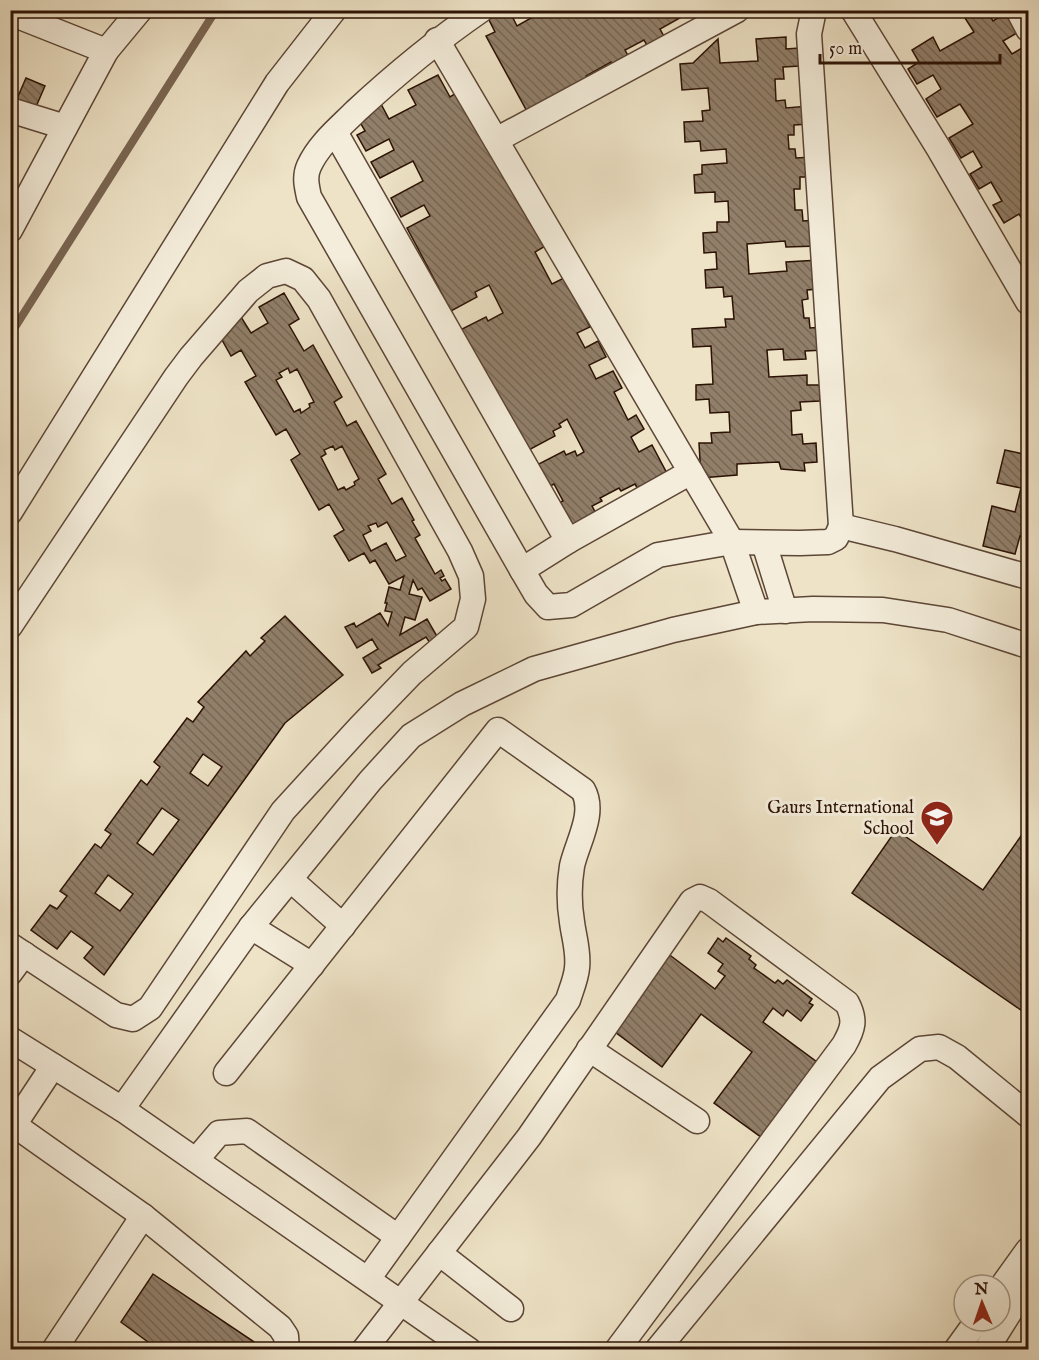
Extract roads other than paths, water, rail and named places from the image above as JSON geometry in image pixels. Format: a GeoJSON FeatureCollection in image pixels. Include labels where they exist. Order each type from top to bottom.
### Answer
{"type":"FeatureCollection","features":[{"type":"Feature","properties":{"kind":"street"},"geometry":{"type":"LineString","coordinates":[[10,230],[106,51],[140,10]]}},
{"type":"Feature","properties":{"kind":"street"},"geometry":{"type":"LineString","coordinates":[[10,512],[277,83],[334,10]]}},
{"type":"Feature","properties":{"kind":"street"},"geometry":{"type":"LineString","coordinates":[[481,10],[437,40],[383,86],[335,132],[321,146],[308,168],[305,183],[309,197],[522,570],[536,594],[548,607],[571,605],[658,555],[732,542],[828,542],[836,538],[841,526],[809,34],[814,10]]}},
{"type":"Feature","properties":{"kind":"street"},"geometry":{"type":"LineString","coordinates":[[496,140],[737,10]]}},
{"type":"Feature","properties":{"kind":"street"},"geometry":{"type":"LineString","coordinates":[[853,10],[939,149],[1029,302]]}},
{"type":"Feature","properties":{"kind":"street"},"geometry":{"type":"LineString","coordinates":[[1018,10],[1029,29]]}},
{"type":"Feature","properties":{"kind":"street"},"geometry":{"type":"LineString","coordinates":[[19,14],[106,51]]}},
{"type":"Feature","properties":{"kind":"street"},"geometry":{"type":"LineString","coordinates":[[437,40],[732,542],[756,612]]}},
{"type":"Feature","properties":{"kind":"street"},"geometry":{"type":"LineString","coordinates":[[12,114],[65,127]]}},
{"type":"Feature","properties":{"kind":"street"},"geometry":{"type":"LineString","coordinates":[[335,132],[568,541]]}},
{"type":"Feature","properties":{"kind":"street"},"geometry":{"type":"LineString","coordinates":[[10,626],[191,357],[248,291],[267,276],[286,271],[303,279],[319,299],[460,551],[471,576],[473,599],[466,627],[412,674],[283,811],[150,1008],[133,1019],[116,1015],[15,957]]}},
{"type":"Feature","properties":{"kind":"street"},"geometry":{"type":"LineString","coordinates":[[522,570],[568,541],[691,472]]}},
{"type":"Feature","properties":{"kind":"street"},"geometry":{"type":"LineString","coordinates":[[841,526],[1029,577]]}},
{"type":"Feature","properties":{"kind":"street"},"geometry":{"type":"LineString","coordinates":[[764,543],[785,610]]}},
{"type":"Feature","properties":{"kind":"street"},"geometry":{"type":"LineString","coordinates":[[122,1108],[251,927],[370,781],[411,736],[462,704],[534,669],[673,630],[756,612],[883,610],[948,620],[1029,646]]}},
{"type":"Feature","properties":{"kind":"street"},"geometry":{"type":"LineString","coordinates":[[226,1073],[498,730],[583,790],[588,800],[588,810],[572,866],[570,894],[572,923],[577,944],[577,970],[568,999],[368,1279]]}},
{"type":"Feature","properties":{"kind":"street"},"geometry":{"type":"LineString","coordinates":[[291,880],[343,926]]}},
{"type":"Feature","properties":{"kind":"street"},"geometry":{"type":"LineString","coordinates":[[364,1350],[529,1137],[692,901],[700,897],[709,901],[848,1002],[854,1015],[853,1029],[844,1045],[616,1350]]}},
{"type":"Feature","properties":{"kind":"street"},"geometry":{"type":"LineString","coordinates":[[251,927],[312,964]]}},
{"type":"Feature","properties":{"kind":"street"},"geometry":{"type":"LineString","coordinates":[[10,1039],[122,1108],[469,1350]]}},
{"type":"Feature","properties":{"kind":"street"},"geometry":{"type":"LineString","coordinates":[[657,1350],[880,1078],[920,1049],[939,1047],[957,1057],[1029,1115]]}},
{"type":"Feature","properties":{"kind":"street"},"geometry":{"type":"LineString","coordinates":[[589,1050],[697,1121]]}},
{"type":"Feature","properties":{"kind":"street"},"geometry":{"type":"LineString","coordinates":[[53,1066],[12,1123],[143,1216],[280,1327],[286,1336],[287,1350]]}},
{"type":"Feature","properties":{"kind":"street"},"geometry":{"type":"LineString","coordinates":[[196,1160],[219,1133],[247,1131],[398,1238]]}},
{"type":"Feature","properties":{"kind":"street"},"geometry":{"type":"LineString","coordinates":[[54,1350],[143,1216]]}},
{"type":"Feature","properties":{"kind":"street"},"geometry":{"type":"LineString","coordinates":[[1012,1273],[1029,1250]]}},
{"type":"Feature","properties":{"kind":"street"},"geometry":{"type":"LineString","coordinates":[[439,1253],[511,1309]]}},
{"type":"Feature","properties":{"kind":"street"},"geometry":{"type":"LineString","coordinates":[[986,1350],[1029,1283]]}},
{"type":"Feature","properties":{"kind":"street"},"geometry":{"type":"LineString","coordinates":[[956,1350],[968,1333]]}},
{"type":"Feature","properties":{"kind":"waterway"},"geometry":{"type":"LineString","coordinates":[[10,335],[216,10]]}},
{"type":"Feature","properties":{"kind":"place","name":"Gaurs International School"},"geometry":{"type":"Point","coordinates":[937,846]}}]}
